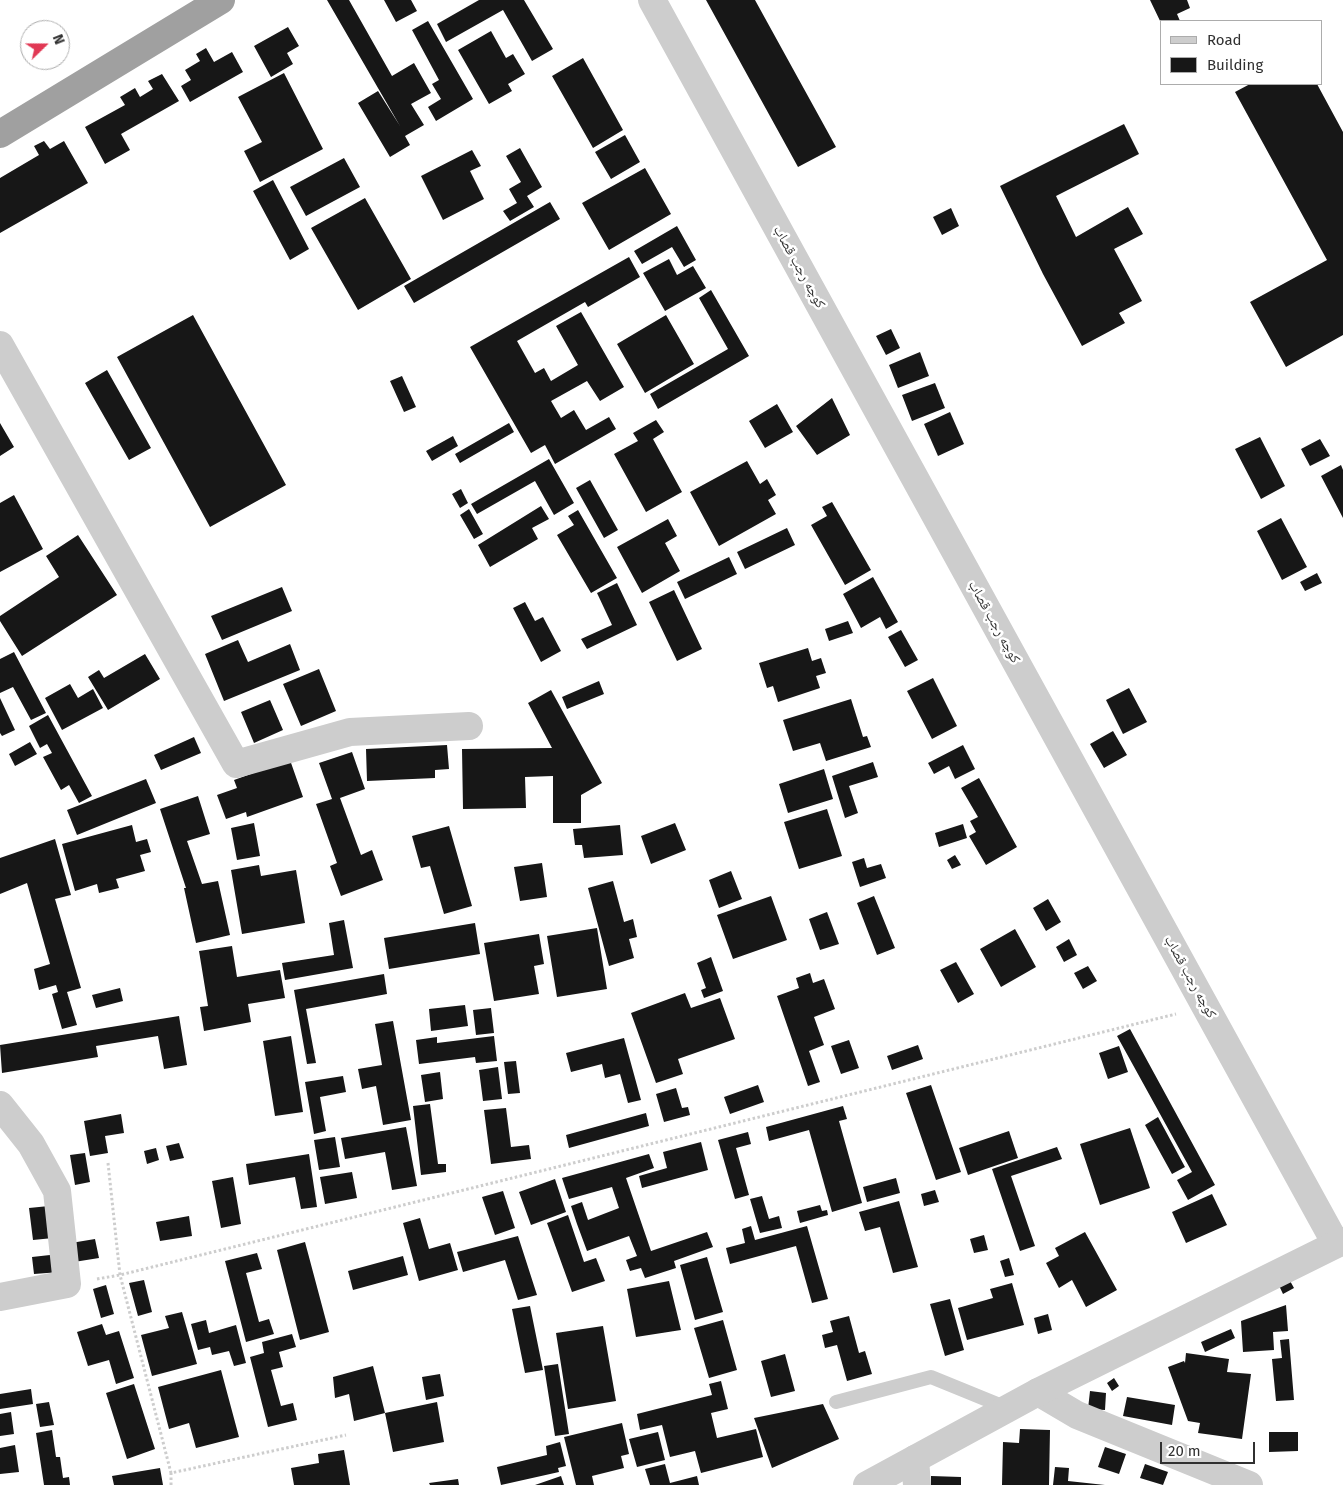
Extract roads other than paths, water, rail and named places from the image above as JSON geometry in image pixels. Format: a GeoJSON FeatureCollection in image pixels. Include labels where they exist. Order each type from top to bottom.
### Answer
{"type":"FeatureCollection","features":[{"type":"Feature","properties":{"kind":"highway"},"geometry":{"type":"LineString","coordinates":[[0,134],[221,0]]}},
{"type":"Feature","properties":{"kind":"street","name":"کوچه رجب قصاب"},"geometry":{"type":"LineString","coordinates":[[652,0],[1206,1007],[1340,1242]]}},
{"type":"Feature","properties":{"kind":"street"},"geometry":{"type":"LineString","coordinates":[[0,345],[236,764],[350,732],[469,726]]}},
{"type":"Feature","properties":{"kind":"street"},"geometry":{"type":"LineString","coordinates":[[0,1105],[31,1144],[58,1191],[67,1284],[0,1297]]}},
{"type":"Feature","properties":{"kind":"street"},"geometry":{"type":"LineString","coordinates":[[867,1485],[916,1472],[1007,1408],[1340,1242]]}},
{"type":"Feature","properties":{"kind":"street"},"geometry":{"type":"LineString","coordinates":[[1038,1392],[1077,1415],[1249,1485]]}},
{"type":"Feature","properties":{"kind":"lane"},"geometry":{"type":"LineString","coordinates":[[836,1402],[931,1377],[1007,1408]]}}]}
